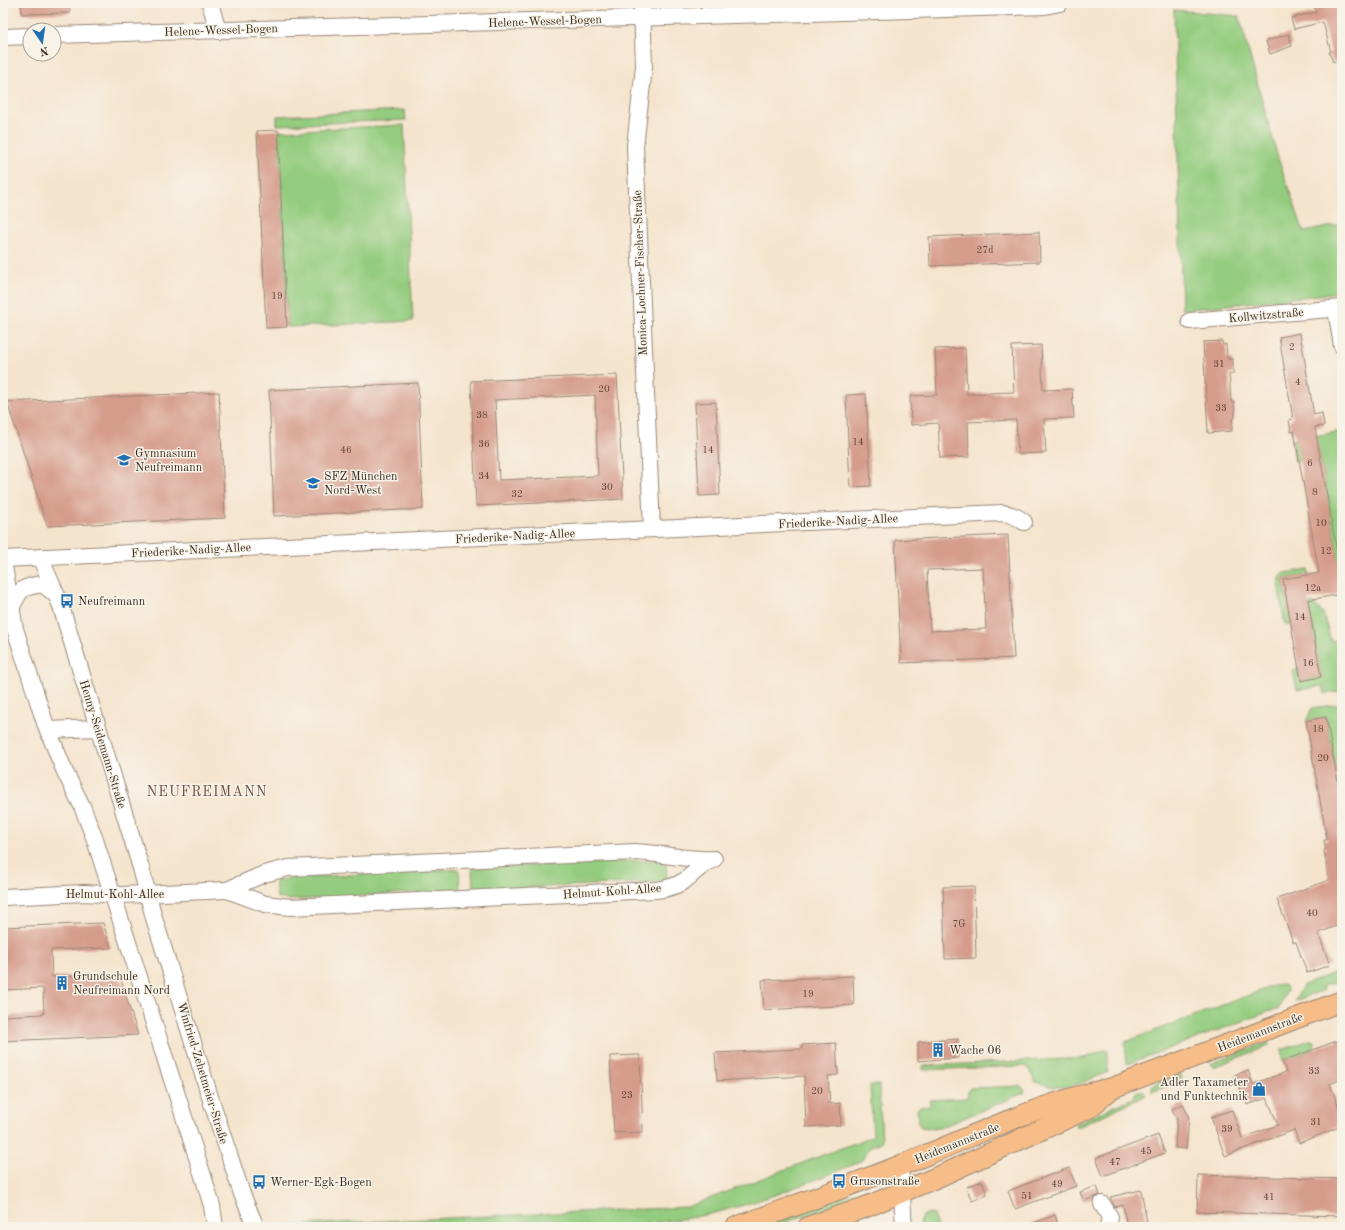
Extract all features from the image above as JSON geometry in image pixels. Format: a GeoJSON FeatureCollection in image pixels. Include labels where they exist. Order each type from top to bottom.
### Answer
{"type":"FeatureCollection","features":[{"type":"Feature","properties":{"kind":"main road","name":"Heidemannstraße"},"geometry":{"type":"LineString","coordinates":[[736,1227],[827,1195],[1036,1110],[1088,1093],[1112,1088],[1342,1001]]}},
{"type":"Feature","properties":{"kind":"main road","name":"Heidemannstraße"},"geometry":{"type":"LineString","coordinates":[[808,1227],[901,1193],[1089,1108],[1112,1088]]}},
{"type":"Feature","properties":{"kind":"street"},"geometry":{"type":"LineString","coordinates":[[210,3],[218,30]]}},
{"type":"Feature","properties":{"kind":"street","name":"Helene-Wessel-Bogen"},"geometry":{"type":"LineString","coordinates":[[62,35],[218,30],[642,10],[1037,6],[1060,3]]}},
{"type":"Feature","properties":{"kind":"street","name":"Monica-Lochner-Fischer-Straße"},"geometry":{"type":"LineString","coordinates":[[642,10],[644,66],[635,146],[652,529]]}},
{"type":"Feature","properties":{"kind":"street"},"geometry":{"type":"LineString","coordinates":[[3,37],[22,36]]}},
{"type":"Feature","properties":{"kind":"street"},"geometry":{"type":"LineString","coordinates":[[1339,308],[1342,346]]}},
{"type":"Feature","properties":{"kind":"street","name":"Kollwitzstraße"},"geometry":{"type":"LineString","coordinates":[[1190,321],[1339,308]]}},
{"type":"Feature","properties":{"kind":"street","name":"Friederike-Nadig-Allee"},"geometry":{"type":"LineString","coordinates":[[3,560],[40,557],[1002,513],[1018,517],[1024,522]]}},
{"type":"Feature","properties":{"kind":"street","name":"Henny-Seidemann-Straße"},"geometry":{"type":"LineString","coordinates":[[40,557],[60,603],[148,894]]}},
{"type":"Feature","properties":{"kind":"street"},"geometry":{"type":"LineString","coordinates":[[3,560],[15,629],[48,730],[89,821],[204,1176],[210,1198],[215,1227]]}},
{"type":"Feature","properties":{"kind":"street"},"geometry":{"type":"LineString","coordinates":[[11,609],[18,594],[26,588],[43,584],[55,594]]}},
{"type":"Feature","properties":{"kind":"street"},"geometry":{"type":"LineString","coordinates":[[48,730],[98,728]]}},
{"type":"Feature","properties":{"kind":"street","name":"Helmut-Kohl-Allee"},"geometry":{"type":"LineString","coordinates":[[3,897],[84,893],[122,895],[227,890],[264,874],[288,868],[635,852],[660,854],[687,859],[714,859],[707,862],[678,884],[656,890],[290,907],[265,904],[227,890]]}},
{"type":"Feature","properties":{"kind":"street","name":"Winfried-Zehetmeier-Straße"},"geometry":{"type":"LineString","coordinates":[[148,894],[211,1100],[242,1194],[256,1227]]}},
{"type":"Feature","properties":{"kind":"street"},"geometry":{"type":"LineString","coordinates":[[900,1166],[904,1227]]}},
{"type":"Feature","properties":{"kind":"street"},"geometry":{"type":"LineString","coordinates":[[1102,1204],[1110,1217],[1108,1227]]}},
{"type":"Feature","properties":{"kind":"green space"},"geometry":{"type":"Polygon","coordinates":[[[1174,10],[1239,16],[1278,158],[1304,232],[1342,224],[1342,291],[1319,295],[1182,310],[1174,10]]]}},
{"type":"Feature","properties":{"kind":"green space"},"geometry":{"type":"Polygon","coordinates":[[[405,110],[406,120],[277,125],[277,116],[405,110]]]}},
{"type":"Feature","properties":{"kind":"green space"},"geometry":{"type":"Polygon","coordinates":[[[404,125],[413,321],[288,327],[279,131],[404,125]]]}},
{"type":"Feature","properties":{"kind":"green space"},"geometry":{"type":"Polygon","coordinates":[[[1342,431],[1342,580],[1318,446],[1299,461],[1295,462],[1292,440],[1342,431]]]}},
{"type":"Feature","properties":{"kind":"green space"},"geometry":{"type":"Polygon","coordinates":[[[1308,569],[1309,574],[1283,579],[1291,625],[1285,624],[1278,584],[1280,579],[1285,573],[1308,569]]]}},
{"type":"Feature","properties":{"kind":"green space"},"geometry":{"type":"Polygon","coordinates":[[[1313,603],[1323,613],[1331,641],[1339,639],[1342,641],[1342,691],[1325,694],[1323,686],[1297,690],[1293,671],[1298,667],[1301,681],[1321,677],[1309,604],[1313,603]]]}},
{"type":"Feature","properties":{"kind":"green space"},"geometry":{"type":"Polygon","coordinates":[[[1342,704],[1342,804],[1326,717],[1306,721],[1312,708],[1342,704]]]}},
{"type":"Feature","properties":{"kind":"green space"},"geometry":{"type":"Polygon","coordinates":[[[660,860],[666,864],[667,879],[658,882],[473,890],[472,868],[660,860]]]}},
{"type":"Feature","properties":{"kind":"green space"},"geometry":{"type":"Polygon","coordinates":[[[459,869],[460,890],[290,900],[277,898],[275,881],[292,878],[459,869]]]}},
{"type":"Feature","properties":{"kind":"green space"},"geometry":{"type":"Polygon","coordinates":[[[1342,971],[1342,975],[1339,981],[1323,986],[1324,990],[1295,1001],[1303,985],[1342,971]]]}},
{"type":"Feature","properties":{"kind":"green space"},"geometry":{"type":"Polygon","coordinates":[[[1278,984],[1286,986],[1287,989],[1279,1008],[1127,1064],[1125,1042],[1278,984]]]}},
{"type":"Feature","properties":{"kind":"green space"},"geometry":{"type":"Polygon","coordinates":[[[1310,1040],[1314,1041],[1314,1049],[1283,1061],[1281,1050],[1310,1040]]]}},
{"type":"Feature","properties":{"kind":"green space"},"geometry":{"type":"Polygon","coordinates":[[[1268,1042],[1269,1046],[1213,1067],[1210,1064],[1268,1042]]]}},
{"type":"Feature","properties":{"kind":"green space"},"geometry":{"type":"Polygon","coordinates":[[[1108,1049],[1108,1072],[1068,1087],[1049,1086],[1035,1082],[1029,1068],[1025,1066],[923,1070],[923,1066],[1084,1058],[1108,1049]]]}},
{"type":"Feature","properties":{"kind":"green space"},"geometry":{"type":"Polygon","coordinates":[[[1181,1074],[1182,1080],[1152,1092],[1152,1086],[1181,1074]]]}},
{"type":"Feature","properties":{"kind":"green space"},"geometry":{"type":"Polygon","coordinates":[[[870,1085],[879,1085],[882,1142],[871,1146],[862,1160],[784,1192],[732,1209],[661,1222],[607,1226],[252,1227],[687,1207],[873,1136],[870,1085]]]}},
{"type":"Feature","properties":{"kind":"green space"},"geometry":{"type":"Polygon","coordinates":[[[1020,1086],[1025,1091],[1024,1093],[942,1127],[934,1129],[921,1127],[918,1123],[917,1109],[919,1107],[930,1106],[930,1100],[967,1098],[970,1088],[1020,1086]]]}},
{"type":"Feature","properties":{"kind":"green space"},"geometry":{"type":"Polygon","coordinates":[[[1142,1090],[1146,1095],[1076,1128],[1075,1124],[1133,1098],[1136,1092],[1142,1090]]]}},
{"type":"Feature","properties":{"kind":"green space"},"geometry":{"type":"Polygon","coordinates":[[[861,1190],[862,1195],[773,1227],[757,1227],[861,1190]]]}},
{"type":"Feature","properties":{"kind":"green space"},"geometry":{"type":"Polygon","coordinates":[[[929,1213],[934,1214],[937,1227],[919,1227],[922,1216],[929,1213]]]}},
{"type":"Feature","properties":{"kind":"building"},"geometry":{"type":"Polygon","coordinates":[[[21,3],[69,3],[70,13],[22,14],[21,3]]]}},
{"type":"Feature","properties":{"kind":"building"},"geometry":{"type":"Polygon","coordinates":[[[1313,3],[1342,3],[1342,59],[1333,62],[1329,52],[1331,52],[1323,22],[1294,29],[1291,18],[1316,12],[1313,3]]]}},
{"type":"Feature","properties":{"kind":"building"},"geometry":{"type":"Polygon","coordinates":[[[1289,34],[1292,46],[1270,54],[1266,41],[1289,34]]]}},
{"type":"Feature","properties":{"kind":"building"},"geometry":{"type":"Polygon","coordinates":[[[278,130],[287,327],[266,328],[257,131],[278,130]]]}},
{"type":"Feature","properties":{"kind":"building"},"geometry":{"type":"Polygon","coordinates":[[[1039,232],[1040,262],[930,266],[929,237],[1039,232]]]}},
{"type":"Feature","properties":{"kind":"building"},"geometry":{"type":"Polygon","coordinates":[[[1300,333],[1314,415],[1322,413],[1324,426],[1315,427],[1342,580],[1342,594],[1308,600],[1321,677],[1301,681],[1283,579],[1319,573],[1294,431],[1291,432],[1289,420],[1293,419],[1279,337],[1300,333]]]}},
{"type":"Feature","properties":{"kind":"building"},"geometry":{"type":"Polygon","coordinates":[[[1222,341],[1223,345],[1226,344],[1227,359],[1233,359],[1233,374],[1229,374],[1231,402],[1234,402],[1235,418],[1232,419],[1232,431],[1208,433],[1203,342],[1222,341]]]}},
{"type":"Feature","properties":{"kind":"building"},"geometry":{"type":"Polygon","coordinates":[[[1041,345],[1043,390],[1072,389],[1074,418],[1044,419],[1046,453],[1018,454],[1016,420],[968,422],[969,457],[940,458],[938,423],[911,425],[910,396],[937,395],[935,349],[965,348],[967,394],[1014,392],[1012,346],[1041,345]]]}},
{"type":"Feature","properties":{"kind":"building"},"geometry":{"type":"Polygon","coordinates":[[[617,375],[623,499],[476,506],[471,381],[617,375]],[[595,395],[495,400],[499,480],[598,476],[595,395]]]}},
{"type":"Feature","properties":{"kind":"building"},"geometry":{"type":"Polygon","coordinates":[[[418,383],[423,509],[274,516],[269,390],[418,383]]]}},
{"type":"Feature","properties":{"kind":"building","name":"Gymnasium Neufreimann"},"geometry":{"type":"Polygon","coordinates":[[[219,392],[225,518],[47,526],[7,402],[219,392]]]}},
{"type":"Feature","properties":{"kind":"building"},"geometry":{"type":"Polygon","coordinates":[[[866,394],[871,486],[850,487],[846,395],[866,394]]]}},
{"type":"Feature","properties":{"kind":"building"},"geometry":{"type":"Polygon","coordinates":[[[716,402],[720,495],[699,496],[695,403],[716,402]]]}},
{"type":"Feature","properties":{"kind":"building"},"geometry":{"type":"Polygon","coordinates":[[[1008,535],[1014,658],[901,663],[895,540],[1008,535]],[[983,568],[927,570],[930,631],[986,629],[983,568]]]}},
{"type":"Feature","properties":{"kind":"building"},"geometry":{"type":"Polygon","coordinates":[[[1326,717],[1342,804],[1342,924],[1318,933],[1330,965],[1307,973],[1296,942],[1293,942],[1277,899],[1329,880],[1324,850],[1326,849],[1324,840],[1327,840],[1306,721],[1326,717]]]}},
{"type":"Feature","properties":{"kind":"building"},"geometry":{"type":"Polygon","coordinates":[[[974,886],[976,958],[945,959],[943,887],[974,886]]]}},
{"type":"Feature","properties":{"kind":"building","name":"Grundschule Neufreimann Nord"},"geometry":{"type":"Polygon","coordinates":[[[103,923],[111,948],[51,950],[52,977],[119,974],[138,1035],[3,1041],[3,1016],[44,1014],[43,988],[3,990],[3,927],[103,923]]]}},
{"type":"Feature","properties":{"kind":"building"},"geometry":{"type":"Polygon","coordinates":[[[853,976],[854,1005],[764,1010],[762,980],[853,976]]]}},
{"type":"Feature","properties":{"kind":"building","name":"Wache 06"},"geometry":{"type":"Polygon","coordinates":[[[958,1039],[958,1058],[918,1061],[918,1042],[958,1039]]]}},
{"type":"Feature","properties":{"kind":"building"},"geometry":{"type":"Polygon","coordinates":[[[1342,1039],[1342,1079],[1330,1084],[1342,1115],[1342,1126],[1299,1143],[1294,1130],[1225,1156],[1211,1117],[1232,1110],[1242,1138],[1278,1125],[1267,1098],[1247,1105],[1235,1075],[1248,1070],[1253,1084],[1286,1072],[1282,1061],[1342,1039]]]}},
{"type":"Feature","properties":{"kind":"building"},"geometry":{"type":"Polygon","coordinates":[[[836,1043],[838,1075],[828,1076],[830,1104],[840,1103],[841,1125],[806,1127],[804,1076],[717,1081],[715,1053],[802,1049],[802,1045],[836,1043]]]}},
{"type":"Feature","properties":{"kind":"building"},"geometry":{"type":"Polygon","coordinates":[[[640,1055],[643,1132],[614,1133],[610,1056],[640,1055]]]}},
{"type":"Feature","properties":{"kind":"building"},"geometry":{"type":"Polygon","coordinates":[[[1183,1104],[1189,1118],[1186,1149],[1175,1148],[1177,1120],[1172,1109],[1183,1104]]]}},
{"type":"Feature","properties":{"kind":"building"},"geometry":{"type":"Polygon","coordinates":[[[1158,1135],[1165,1153],[1103,1176],[1096,1158],[1158,1135]]]}},
{"type":"Feature","properties":{"kind":"building"},"geometry":{"type":"Polygon","coordinates":[[[1069,1168],[1076,1186],[1015,1209],[1008,1191],[1069,1168]]]}},
{"type":"Feature","properties":{"kind":"building"},"geometry":{"type":"Polygon","coordinates":[[[1198,1175],[1342,1179],[1341,1216],[1197,1212],[1198,1175]]]}},
{"type":"Feature","properties":{"kind":"building"},"geometry":{"type":"Polygon","coordinates":[[[982,1181],[987,1194],[972,1201],[966,1187],[982,1181]]]}},
{"type":"Feature","properties":{"kind":"building"},"geometry":{"type":"Polygon","coordinates":[[[1097,1186],[1100,1195],[1084,1201],[1080,1192],[1097,1186]]]}},
{"type":"Feature","properties":{"kind":"building"},"geometry":{"type":"Polygon","coordinates":[[[1141,1190],[1148,1227],[1127,1227],[1123,1205],[1115,1207],[1110,1197],[1141,1190]]]}},
{"type":"Feature","properties":{"kind":"building"},"geometry":{"type":"Polygon","coordinates":[[[1055,1215],[1059,1227],[1026,1227],[1026,1226],[1055,1215]]]}},
{"type":"Feature","properties":{"kind":"place","name":"Gymnasium Neufreimann"},"geometry":{"type":"Point","coordinates":[124,460]}},
{"type":"Feature","properties":{"kind":"place","name":"SFZ München Nord-West"},"geometry":{"type":"Point","coordinates":[313,483]}},
{"type":"Feature","properties":{"kind":"place","name":"Neufreimann"},"geometry":{"type":"Point","coordinates":[67,601]}},
{"type":"Feature","properties":{"kind":"place","name":"Grundschule Neufreimann Nord"},"geometry":{"type":"Point","coordinates":[62,983]}},
{"type":"Feature","properties":{"kind":"place","name":"Wache 06"},"geometry":{"type":"Point","coordinates":[938,1050]}},
{"type":"Feature","properties":{"kind":"place","name":"Adler Taxameter und Funktechnik"},"geometry":{"type":"Point","coordinates":[1259,1089]}},
{"type":"Feature","properties":{"kind":"place","name":"Grusonstraße"},"geometry":{"type":"Point","coordinates":[839,1181]}},
{"type":"Feature","properties":{"kind":"place","name":"Werner-Egk-Bogen"},"geometry":{"type":"Point","coordinates":[259,1182]}},
{"type":"Feature","properties":{"kind":"district","name":"NEUFREIMANN"},"geometry":{"type":"Point","coordinates":[207,791]}}]}
